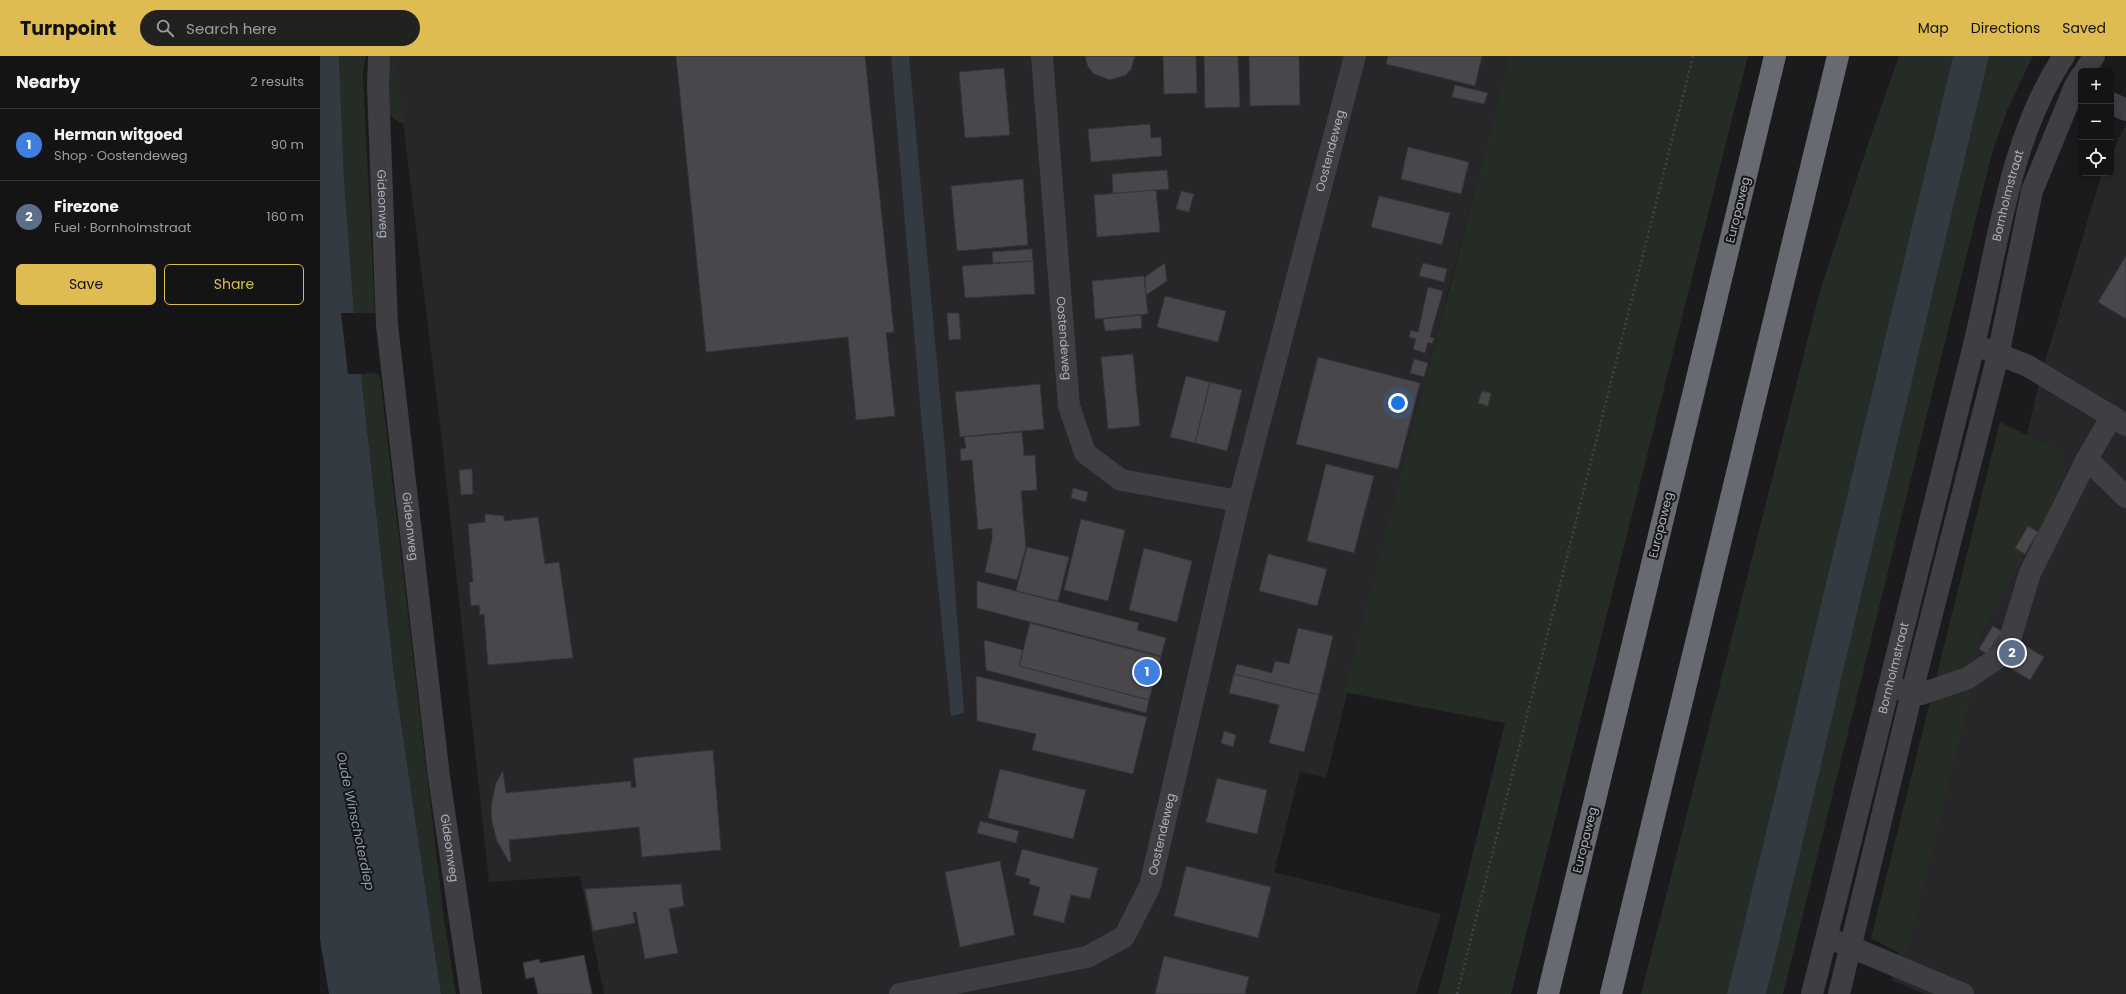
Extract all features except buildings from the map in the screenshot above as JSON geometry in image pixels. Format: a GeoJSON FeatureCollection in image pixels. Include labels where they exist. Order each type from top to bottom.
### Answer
{"type":"FeatureCollection","features":[{"type":"Feature","properties":{"kind":"highway","name":"Europaweg"},"geometry":{"type":"LineString","coordinates":[[1548,994],[1775,56]]}},
{"type":"Feature","properties":{"kind":"highway"},"geometry":{"type":"LineString","coordinates":[[1611,994],[1838,56]]}},
{"type":"Feature","properties":{"kind":"street","name":"Gideonweg"},"geometry":{"type":"LineString","coordinates":[[379,56],[378,87],[387,325],[439,776],[471,994]]}},
{"type":"Feature","properties":{"kind":"street","name":"Oostendeweg"},"geometry":{"type":"LineString","coordinates":[[1042,56],[1069,406],[1085,453],[1121,480],[1239,501]]}},
{"type":"Feature","properties":{"kind":"street","name":"Oostendeweg"},"geometry":{"type":"LineString","coordinates":[[900,994],[1087,957],[1124,937],[1150,886],[1239,501],[1355,56]]}},
{"type":"Feature","properties":{"kind":"street","name":"Bornholmstraat"},"geometry":{"type":"LineString","coordinates":[[1812,994],[1887,686],[1975,343],[2012,183],[2030,122],[2053,73],[2064,56]]}},
{"type":"Feature","properties":{"kind":"street","name":"Bornholmstraat"},"geometry":{"type":"LineString","coordinates":[[2087,68],[2094,56]]}},
{"type":"Feature","properties":{"kind":"street","name":"Bornholmstraat"},"geometry":{"type":"LineString","coordinates":[[1839,994],[1912,692],[1998,355],[2032,191],[2078,86]]}},
{"type":"Feature","properties":{"kind":"street"},"geometry":{"type":"LineString","coordinates":[[2113,104],[2126,110]]}},
{"type":"Feature","properties":{"kind":"street"},"geometry":{"type":"LineString","coordinates":[[1975,343],[1998,355],[2028,366],[2119,421],[2087,459],[2030,573],[2011,636]]}},
{"type":"Feature","properties":{"kind":"street"},"geometry":{"type":"LineString","coordinates":[[2087,459],[2126,497]]}},
{"type":"Feature","properties":{"kind":"street"},"geometry":{"type":"LineString","coordinates":[[1887,686],[1921,694],[1968,678],[1996,659]]}},
{"type":"Feature","properties":{"kind":"street"},"geometry":{"type":"LineString","coordinates":[[1826,938],[1851,946],[1963,994]]}},
{"type":"Feature","properties":{"kind":"path"},"geometry":{"type":"LineString","coordinates":[[1457,994],[1693,56]]}},
{"type":"Feature","properties":{"kind":"shaded area"},"geometry":{"type":"Polygon","coordinates":[[[339,56],[366,56],[363,71],[375,313],[354,313],[344,179],[339,56]]]}},
{"type":"Feature","properties":{"kind":"shaded area"},"geometry":{"type":"Polygon","coordinates":[[[388,56],[401,56],[397,66],[404,123],[399,123],[389,113],[388,56]]]}},
{"type":"Feature","properties":{"kind":"shaded area"},"geometry":{"type":"Polygon","coordinates":[[[400,56],[1511,56],[1449,287],[1326,778],[1300,772],[1274,872],[1441,914],[1416,994],[604,994],[580,876],[489,882],[442,441],[396,65],[400,56]]]}},
{"type":"Feature","properties":{"kind":"shaded area"},"geometry":{"type":"Polygon","coordinates":[[[1510,56],[1748,56],[1511,994],[1438,994],[1505,723],[1344,692],[1510,56]]]}},
{"type":"Feature","properties":{"kind":"shaded area"},"geometry":{"type":"Polygon","coordinates":[[[1899,56],[1953,56],[1727,994],[1641,994],[1820,291],[1868,144],[1899,56]]]}},
{"type":"Feature","properties":{"kind":"shaded area"},"geometry":{"type":"Polygon","coordinates":[[[1989,56],[2033,56],[2008,108],[1992,153],[1783,994],[1766,994],[1989,56]]]}},
{"type":"Feature","properties":{"kind":"shaded area"},"geometry":{"type":"Polygon","coordinates":[[[2126,124],[2126,994],[1924,994],[1891,980],[1997,561],[2042,371],[2101,176],[2114,176],[2114,149],[2126,124]]]}},
{"type":"Feature","properties":{"kind":"shaded area"},"geometry":{"type":"Polygon","coordinates":[[[373,373],[380,376],[444,919],[456,994],[441,994],[394,675],[361,374],[373,373]]]}},
{"type":"Feature","properties":{"kind":"shaded area"},"geometry":{"type":"Polygon","coordinates":[[[2000,422],[2060,451],[2066,472],[2046,517],[1981,635],[1967,711],[1906,957],[1871,938],[2000,422]]]}},
{"type":"Feature","properties":{"kind":"water","name":"Oude Winschoterdiep"},"geometry":{"type":"Polygon","coordinates":[[[320,56],[339,56],[344,179],[354,313],[341,313],[348,374],[361,374],[394,675],[441,994],[329,994],[320,939],[320,56]]]}},
{"type":"Feature","properties":{"kind":"water"},"geometry":{"type":"Polygon","coordinates":[[[891,56],[909,56],[945,450],[964,713],[951,716],[921,416],[891,56]]]}},
{"type":"Feature","properties":{"kind":"water"},"geometry":{"type":"Polygon","coordinates":[[[1953,56],[1989,56],[1777,950],[1766,994],[1727,994],[1953,56]]]}},
{"type":"Feature","properties":{"kind":"tunnel"},"geometry":{"type":"LineString","coordinates":[[1996,659],[2011,636]]}},
{"type":"Feature","properties":{"kind":"place","name":"Firezone"},"geometry":{"type":"Point","coordinates":[2012,653]}},
{"type":"Feature","properties":{"kind":"place","name":"Herman witgoed"},"geometry":{"type":"Point","coordinates":[1147,672]}}]}
